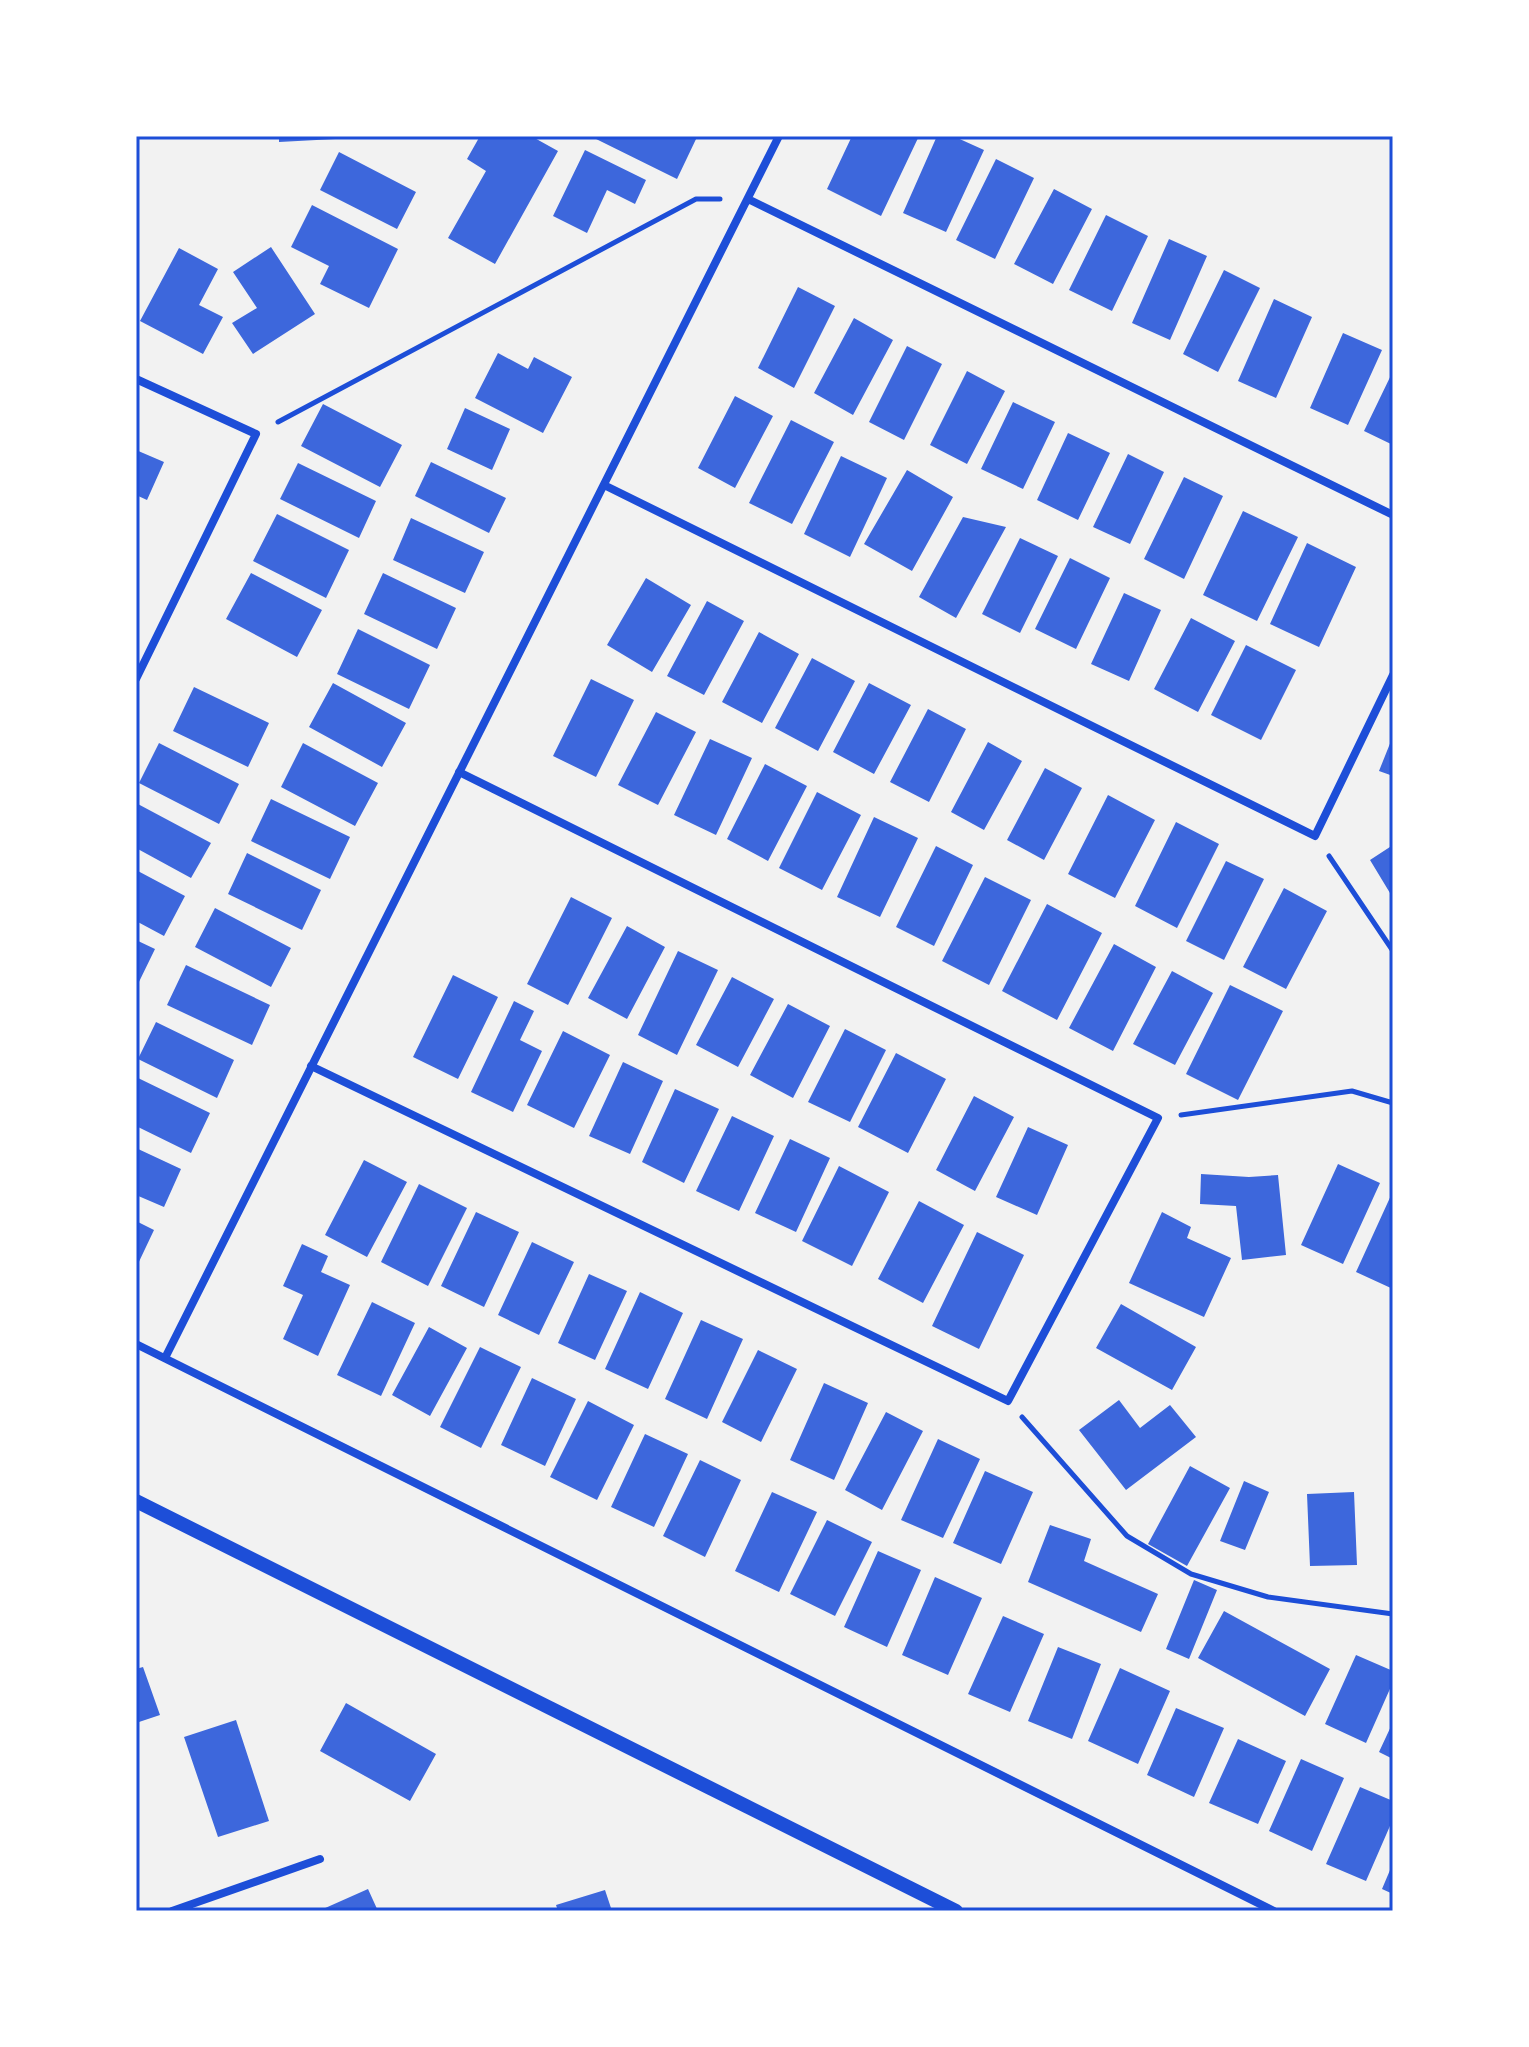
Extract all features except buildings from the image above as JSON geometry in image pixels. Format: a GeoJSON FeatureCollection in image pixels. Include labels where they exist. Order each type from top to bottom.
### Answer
{"type":"FeatureCollection","features":[{"type":"Feature","properties":{"kind":"street"},"geometry":{"type":"LineString","coordinates":[[165,1358],[779,136]]}},
{"type":"Feature","properties":{"kind":"street"},"geometry":{"type":"LineString","coordinates":[[748,199],[1393,515]]}},
{"type":"Feature","properties":{"kind":"street"},"geometry":{"type":"LineString","coordinates":[[136,379],[256,434],[136,679]]}},
{"type":"Feature","properties":{"kind":"street"},"geometry":{"type":"LineString","coordinates":[[604,485],[1315,836],[1393,675]]}},
{"type":"Feature","properties":{"kind":"street"},"geometry":{"type":"LineString","coordinates":[[311,1066],[1008,1401],[1158,1118],[459,772]]}},
{"type":"Feature","properties":{"kind":"street"},"geometry":{"type":"LineString","coordinates":[[136,1344],[1274,1911]]}},
{"type":"Feature","properties":{"kind":"street"},"geometry":{"type":"LineString","coordinates":[[136,1501],[956,1911]]}},
{"type":"Feature","properties":{"kind":"street"},"geometry":{"type":"LineString","coordinates":[[172,1911],[320,1859]]}},
{"type":"Feature","properties":{"kind":"path"},"geometry":{"type":"LineString","coordinates":[[256,434],[696,199],[748,199]]}},
{"type":"Feature","properties":{"kind":"path"},"geometry":{"type":"LineString","coordinates":[[1315,836],[1393,951]]}},
{"type":"Feature","properties":{"kind":"path"},"geometry":{"type":"LineString","coordinates":[[1158,1118],[1352,1091],[1393,1103]]}},
{"type":"Feature","properties":{"kind":"path"},"geometry":{"type":"LineString","coordinates":[[1008,1401],[1127,1536],[1191,1574],[1268,1597],[1393,1614]]}}]}
